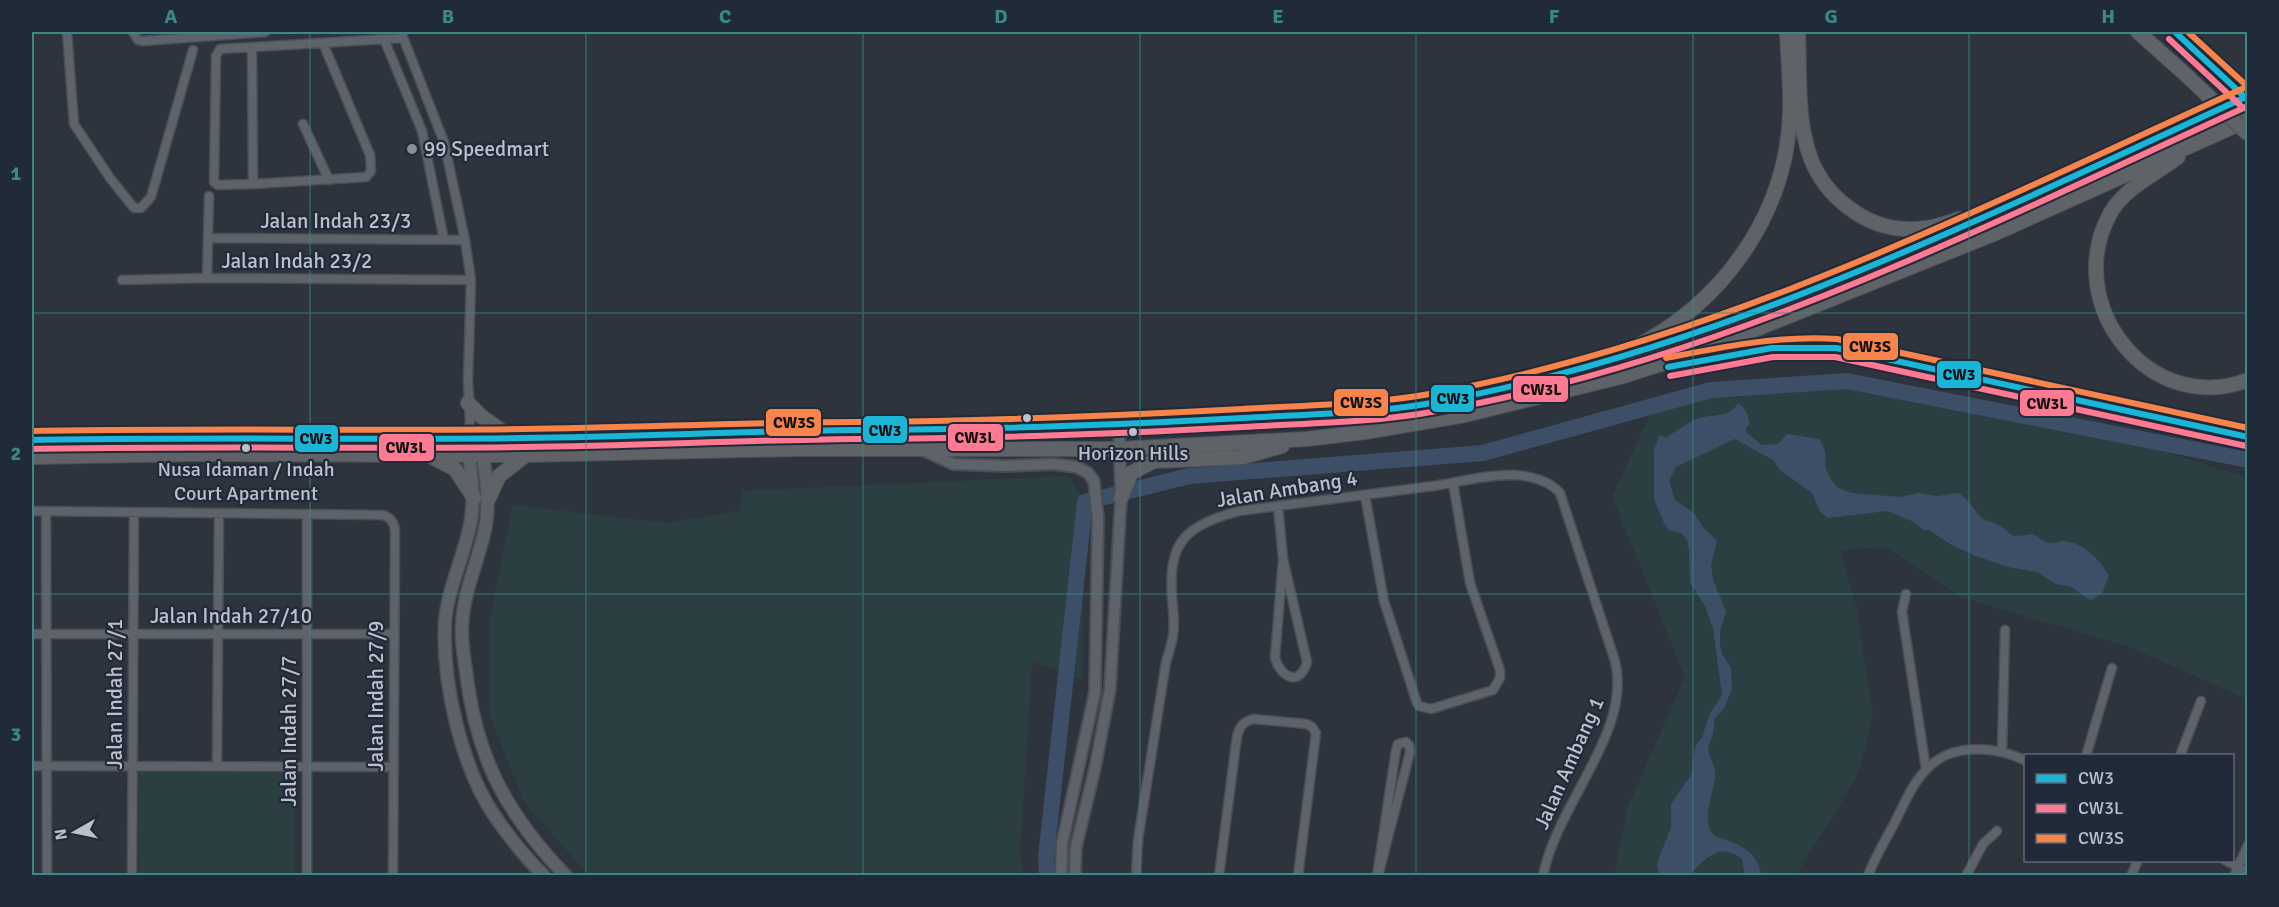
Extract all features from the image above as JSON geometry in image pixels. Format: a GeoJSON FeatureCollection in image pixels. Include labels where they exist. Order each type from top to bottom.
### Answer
{"type":"FeatureCollection","features":[{"type":"Feature","properties":{"kind":"highway"},"geometry":{"type":"LineString","coordinates":[[1592,366],[1641,344],[1691,310],[1726,275],[1750,245],[1772,200],[1787,143],[1790,114],[1787,32]]}},
{"type":"Feature","properties":{"kind":"highway"},"geometry":{"type":"LineString","coordinates":[[1798,32],[1802,112],[1807,146],[1816,170],[1837,198],[1871,221],[1906,229],[1947,223],[1999,208]]}},
{"type":"Feature","properties":{"kind":"highway"},"geometry":{"type":"LineString","coordinates":[[2138,32],[2247,134]]}},
{"type":"Feature","properties":{"kind":"highway"},"geometry":{"type":"LineString","coordinates":[[32,440],[192,437],[512,438],[789,430],[920,430],[1119,425],[1375,410],[1433,403],[1592,366],[1683,339],[1772,306],[1890,258],[2247,98],[2175,32]]}},
{"type":"Feature","properties":{"kind":"highway"},"geometry":{"type":"LineString","coordinates":[[1624,376],[1704,350],[1996,233],[2247,120]]}},
{"type":"Feature","properties":{"kind":"highway"},"geometry":{"type":"LineString","coordinates":[[2199,142],[2129,191],[2112,210],[2100,235],[2097,250],[2095,268],[2099,300],[2109,325],[2119,339],[2140,362],[2161,375],[2176,381],[2201,386],[2229,385],[2247,380]]}},
{"type":"Feature","properties":{"kind":"highway"},"geometry":{"type":"LineString","coordinates":[[32,456],[426,454],[476,456],[791,449],[1120,449],[1307,439],[1465,415],[1624,376],[1771,348],[1799,345],[1836,348],[2247,437]]}},
{"type":"Feature","properties":{"kind":"highway"},"geometry":{"type":"LineString","coordinates":[[468,403],[482,417],[512,438]]}},
{"type":"Feature","properties":{"kind":"highway"},"geometry":{"type":"LineString","coordinates":[[1121,498],[1131,473],[1154,461],[1243,457],[1307,439]]}},
{"type":"Feature","properties":{"kind":"highway"},"geometry":{"type":"LineString","coordinates":[[426,454],[455,469],[474,498]]}},
{"type":"Feature","properties":{"kind":"highway"},"geometry":{"type":"LineString","coordinates":[[489,498],[499,476],[526,455]]}},
{"type":"Feature","properties":{"kind":"main road"},"geometry":{"type":"LineString","coordinates":[[473,438],[489,498],[486,525],[468,589],[462,626],[472,712],[478,736],[508,805],[537,845],[566,876]]}},
{"type":"Feature","properties":{"kind":"main road"},"geometry":{"type":"LineString","coordinates":[[476,456],[471,523],[451,586],[445,622],[448,687],[472,770],[493,814],[523,855],[544,876]]}},
{"type":"Feature","properties":{"kind":"street"},"geometry":{"type":"LineString","coordinates":[[67,32],[74,124],[110,178],[134,208],[141,208],[151,197],[193,50]]}},
{"type":"Feature","properties":{"kind":"street"},"geometry":{"type":"LineString","coordinates":[[133,32],[138,40],[142,41],[179,35],[265,32]]}},
{"type":"Feature","properties":{"kind":"street"},"geometry":{"type":"LineString","coordinates":[[323,43],[370,154],[371,171],[366,177],[329,180],[218,185],[214,182],[216,56],[220,49],[384,39],[402,35],[444,142],[465,240],[471,280],[468,403],[473,438]]}},
{"type":"Feature","properties":{"kind":"street"},"geometry":{"type":"LineString","coordinates":[[384,39],[422,131],[444,240]]}},
{"type":"Feature","properties":{"kind":"street"},"geometry":{"type":"LineString","coordinates":[[252,47],[253,184]]}},
{"type":"Feature","properties":{"kind":"street"},"geometry":{"type":"LineString","coordinates":[[303,124],[329,180]]}},
{"type":"Feature","properties":{"kind":"street"},"geometry":{"type":"LineString","coordinates":[[207,278],[209,196]]}},
{"type":"Feature","properties":{"kind":"street","name":"Jalan Indah 23/3"},"geometry":{"type":"LineString","coordinates":[[208,238],[465,240]]}},
{"type":"Feature","properties":{"kind":"street","name":"Jalan Indah 23/2"},"geometry":{"type":"LineString","coordinates":[[122,280],[207,278],[471,280]]}},
{"type":"Feature","properties":{"kind":"street"},"geometry":{"type":"LineString","coordinates":[[1075,876],[1076,847],[1095,768],[1110,688],[1121,498],[1119,425]]}},
{"type":"Feature","properties":{"kind":"street"},"geometry":{"type":"LineString","coordinates":[[921,449],[953,464],[1006,466],[1053,464],[1077,467],[1088,473],[1094,481],[1098,518],[1095,693],[1062,844],[1061,876]]}},
{"type":"Feature","properties":{"kind":"street","name":"Jalan Ambang 4"},"geometry":{"type":"LineString","coordinates":[[1136,876],[1138,840],[1166,662],[1173,637],[1174,557],[1180,543],[1190,531],[1211,519],[1239,511],[1499,475],[1517,475],[1546,483],[1560,494]]}},
{"type":"Feature","properties":{"kind":"street"},"geometry":{"type":"LineString","coordinates":[[1365,495],[1384,601],[1417,703],[1425,709],[1431,709],[1493,690],[1500,678],[1500,670],[1470,583],[1453,483]]}},
{"type":"Feature","properties":{"kind":"street","name":"Jalan Ambang 1"},"geometry":{"type":"LineString","coordinates":[[1543,876],[1553,839],[1615,711],[1619,683],[1615,660],[1560,494]]}},
{"type":"Feature","properties":{"kind":"street"},"geometry":{"type":"LineString","coordinates":[[1278,506],[1283,559],[1307,662],[1305,670],[1300,675],[1291,677],[1279,670],[1275,658],[1283,559]]}},
{"type":"Feature","properties":{"kind":"street"},"geometry":{"type":"LineString","coordinates":[[32,511],[307,514]]}},
{"type":"Feature","properties":{"kind":"street"},"geometry":{"type":"LineString","coordinates":[[46,512],[47,876]]}},
{"type":"Feature","properties":{"kind":"street","name":"Jalan Indah 27/1"},"geometry":{"type":"LineString","coordinates":[[132,876],[134,512]]}},
{"type":"Feature","properties":{"kind":"street"},"geometry":{"type":"LineString","coordinates":[[217,766],[219,513]]}},
{"type":"Feature","properties":{"kind":"street","name":"Jalan Indah 27/9"},"geometry":{"type":"LineString","coordinates":[[307,514],[383,515],[394,524],[393,876]]}},
{"type":"Feature","properties":{"kind":"street","name":"Jalan Indah 27/7"},"geometry":{"type":"LineString","coordinates":[[307,514],[307,876]]}},
{"type":"Feature","properties":{"kind":"street"},"geometry":{"type":"LineString","coordinates":[[1906,594],[1902,612],[1926,769]]}},
{"type":"Feature","properties":{"kind":"street"},"geometry":{"type":"LineString","coordinates":[[2002,752],[2005,630]]}},
{"type":"Feature","properties":{"kind":"street","name":"Jalan Indah 27/10"},"geometry":{"type":"LineString","coordinates":[[32,634],[394,634]]}},
{"type":"Feature","properties":{"kind":"street"},"geometry":{"type":"LineString","coordinates":[[2087,754],[2112,668]]}},
{"type":"Feature","properties":{"kind":"street"},"geometry":{"type":"LineString","coordinates":[[2181,754],[2201,700]]}},
{"type":"Feature","properties":{"kind":"street"},"geometry":{"type":"LineString","coordinates":[[1219,876],[1240,728],[1253,719],[1307,724],[1316,733],[1298,876]]}},
{"type":"Feature","properties":{"kind":"street"},"geometry":{"type":"LineString","coordinates":[[1406,742],[1410,752],[1377,876],[1396,750],[1398,744],[1406,742]]}},
{"type":"Feature","properties":{"kind":"street"},"geometry":{"type":"LineString","coordinates":[[1868,876],[1915,783],[1926,769],[1940,759],[1962,751],[2002,752],[2024,761]]}},
{"type":"Feature","properties":{"kind":"street"},"geometry":{"type":"LineString","coordinates":[[32,766],[393,767]]}},
{"type":"Feature","properties":{"kind":"street"},"geometry":{"type":"LineString","coordinates":[[1966,876],[1983,844],[1997,831]]}},
{"type":"Feature","properties":{"kind":"street"},"geometry":{"type":"LineString","coordinates":[[2234,876],[2236,866],[2247,845]]}},
{"type":"Feature","properties":{"kind":"street"},"geometry":{"type":"LineString","coordinates":[[2131,876],[2138,862]]}},
{"type":"Feature","properties":{"kind":"street"},"geometry":{"type":"LineString","coordinates":[[2227,862],[2247,873]]}},
{"type":"Feature","properties":{"kind":"green space"},"geometry":{"type":"Polygon","coordinates":[[[1780,385],[1852,389],[1986,409],[2117,436],[2247,478],[2247,699],[2130,647],[1963,598],[1886,547],[1840,550],[1856,606],[1873,714],[1861,766],[1851,787],[1796,875],[1614,875],[1627,809],[1685,677],[1612,496],[1652,411],[1731,391],[1780,385]]]}},
{"type":"Feature","properties":{"kind":"green space"},"geometry":{"type":"Polygon","coordinates":[[[1068,476],[1085,502],[1082,680],[1032,662],[1020,855],[1023,875],[589,875],[525,804],[490,716],[490,618],[513,505],[666,523],[740,511],[743,491],[1068,476]]]}},
{"type":"Feature","properties":{"kind":"green space"},"geometry":{"type":"Polygon","coordinates":[[[294,771],[295,875],[139,875],[139,772],[294,771]]]}},
{"type":"Feature","properties":{"kind":"water"},"geometry":{"type":"Polygon","coordinates":[[[1738,403],[1747,414],[1750,424],[1746,432],[1762,445],[1778,444],[1787,434],[1820,439],[1825,451],[1826,469],[1837,487],[1851,493],[1900,497],[1918,493],[1937,496],[1958,493],[1982,518],[2001,526],[2012,535],[2033,534],[2043,541],[2054,543],[2064,541],[2078,545],[2101,564],[2109,576],[2102,593],[2092,600],[2072,587],[2056,584],[2037,572],[2008,567],[1976,556],[1950,544],[1929,530],[1924,530],[1914,522],[1887,511],[1828,518],[1820,512],[1812,493],[1780,470],[1773,460],[1735,439],[1676,467],[1669,481],[1675,500],[1694,513],[1702,526],[1717,541],[1711,565],[1713,579],[1726,612],[1720,630],[1720,644],[1722,654],[1731,668],[1732,689],[1724,708],[1715,718],[1713,734],[1708,747],[1715,774],[1708,814],[1709,827],[1716,836],[1749,852],[1760,867],[1762,875],[1745,875],[1742,859],[1733,854],[1719,852],[1706,859],[1688,875],[1659,875],[1657,863],[1671,827],[1671,804],[1691,775],[1696,744],[1702,738],[1709,715],[1722,695],[1713,628],[1705,606],[1690,582],[1687,540],[1681,533],[1669,530],[1654,499],[1654,449],[1660,435],[1666,438],[1699,418],[1726,413],[1735,408],[1738,403]]]}},
{"type":"Feature","properties":{"kind":"waterway"},"geometry":{"type":"LineString","coordinates":[[1047,876],[1046,857],[1085,502],[1189,476],[1483,453],[1711,390],[1847,381],[2248,460]]}},
{"type":"Feature","properties":{"kind":"transit line","name":"CW3"},"geometry":{"type":"LineString","coordinates":[[2175,32],[2248,100]]}},
{"type":"Feature","properties":{"kind":"transit line","name":"CW3S"},"geometry":{"type":"LineString","coordinates":[[2188,32],[2248,87]]}},
{"type":"Feature","properties":{"kind":"transit line","name":"CW3L"},"geometry":{"type":"LineString","coordinates":[[2169,39],[2242,107]]}},
{"type":"Feature","properties":{"kind":"transit line","name":"CW3S"},"geometry":{"type":"LineString","coordinates":[[32,431],[523,429],[951,421],[1315,405],[1411,397],[1541,370],[1645,340],[1748,305],[1849,266],[1948,223],[2244,88]]}},
{"type":"Feature","properties":{"kind":"transit line","name":"CW3"},"geometry":{"type":"LineString","coordinates":[[32,440],[524,438],[1001,428],[1316,414],[1413,406],[1543,379],[1647,349],[1750,314],[1951,232],[2248,96]]}},
{"type":"Feature","properties":{"kind":"transit line","name":"CW3L"},"geometry":{"type":"LineString","coordinates":[[32,449],[524,447],[1001,437],[1316,423],[1413,415],[1543,388],[1647,359],[1750,324],[1851,285],[1951,242],[2248,106]]}},
{"type":"Feature","properties":{"kind":"transit line","name":"CW3S"},"geometry":{"type":"LineString","coordinates":[[1666,358],[1772,340],[1837,339],[2248,428]]}},
{"type":"Feature","properties":{"kind":"transit line","name":"CW3"},"geometry":{"type":"LineString","coordinates":[[1668,367],[1772,348],[1836,348],[2248,437]]}},
{"type":"Feature","properties":{"kind":"transit line","name":"CW3L"},"geometry":{"type":"LineString","coordinates":[[1670,376],[1773,357],[1835,357],[2246,446]]}},
{"type":"Feature","properties":{"kind":"place","name":"99 Speedmart"},"geometry":{"type":"Point","coordinates":[412,149]}},
{"type":"Feature","properties":{"kind":"place","name":"Horizon Hills"},"geometry":{"type":"Point","coordinates":[1133,432]}},
{"type":"Feature","properties":{"kind":"place","name":"Nusa Idaman / Indah Court Apartment"},"geometry":{"type":"Point","coordinates":[246,448]}}]}
